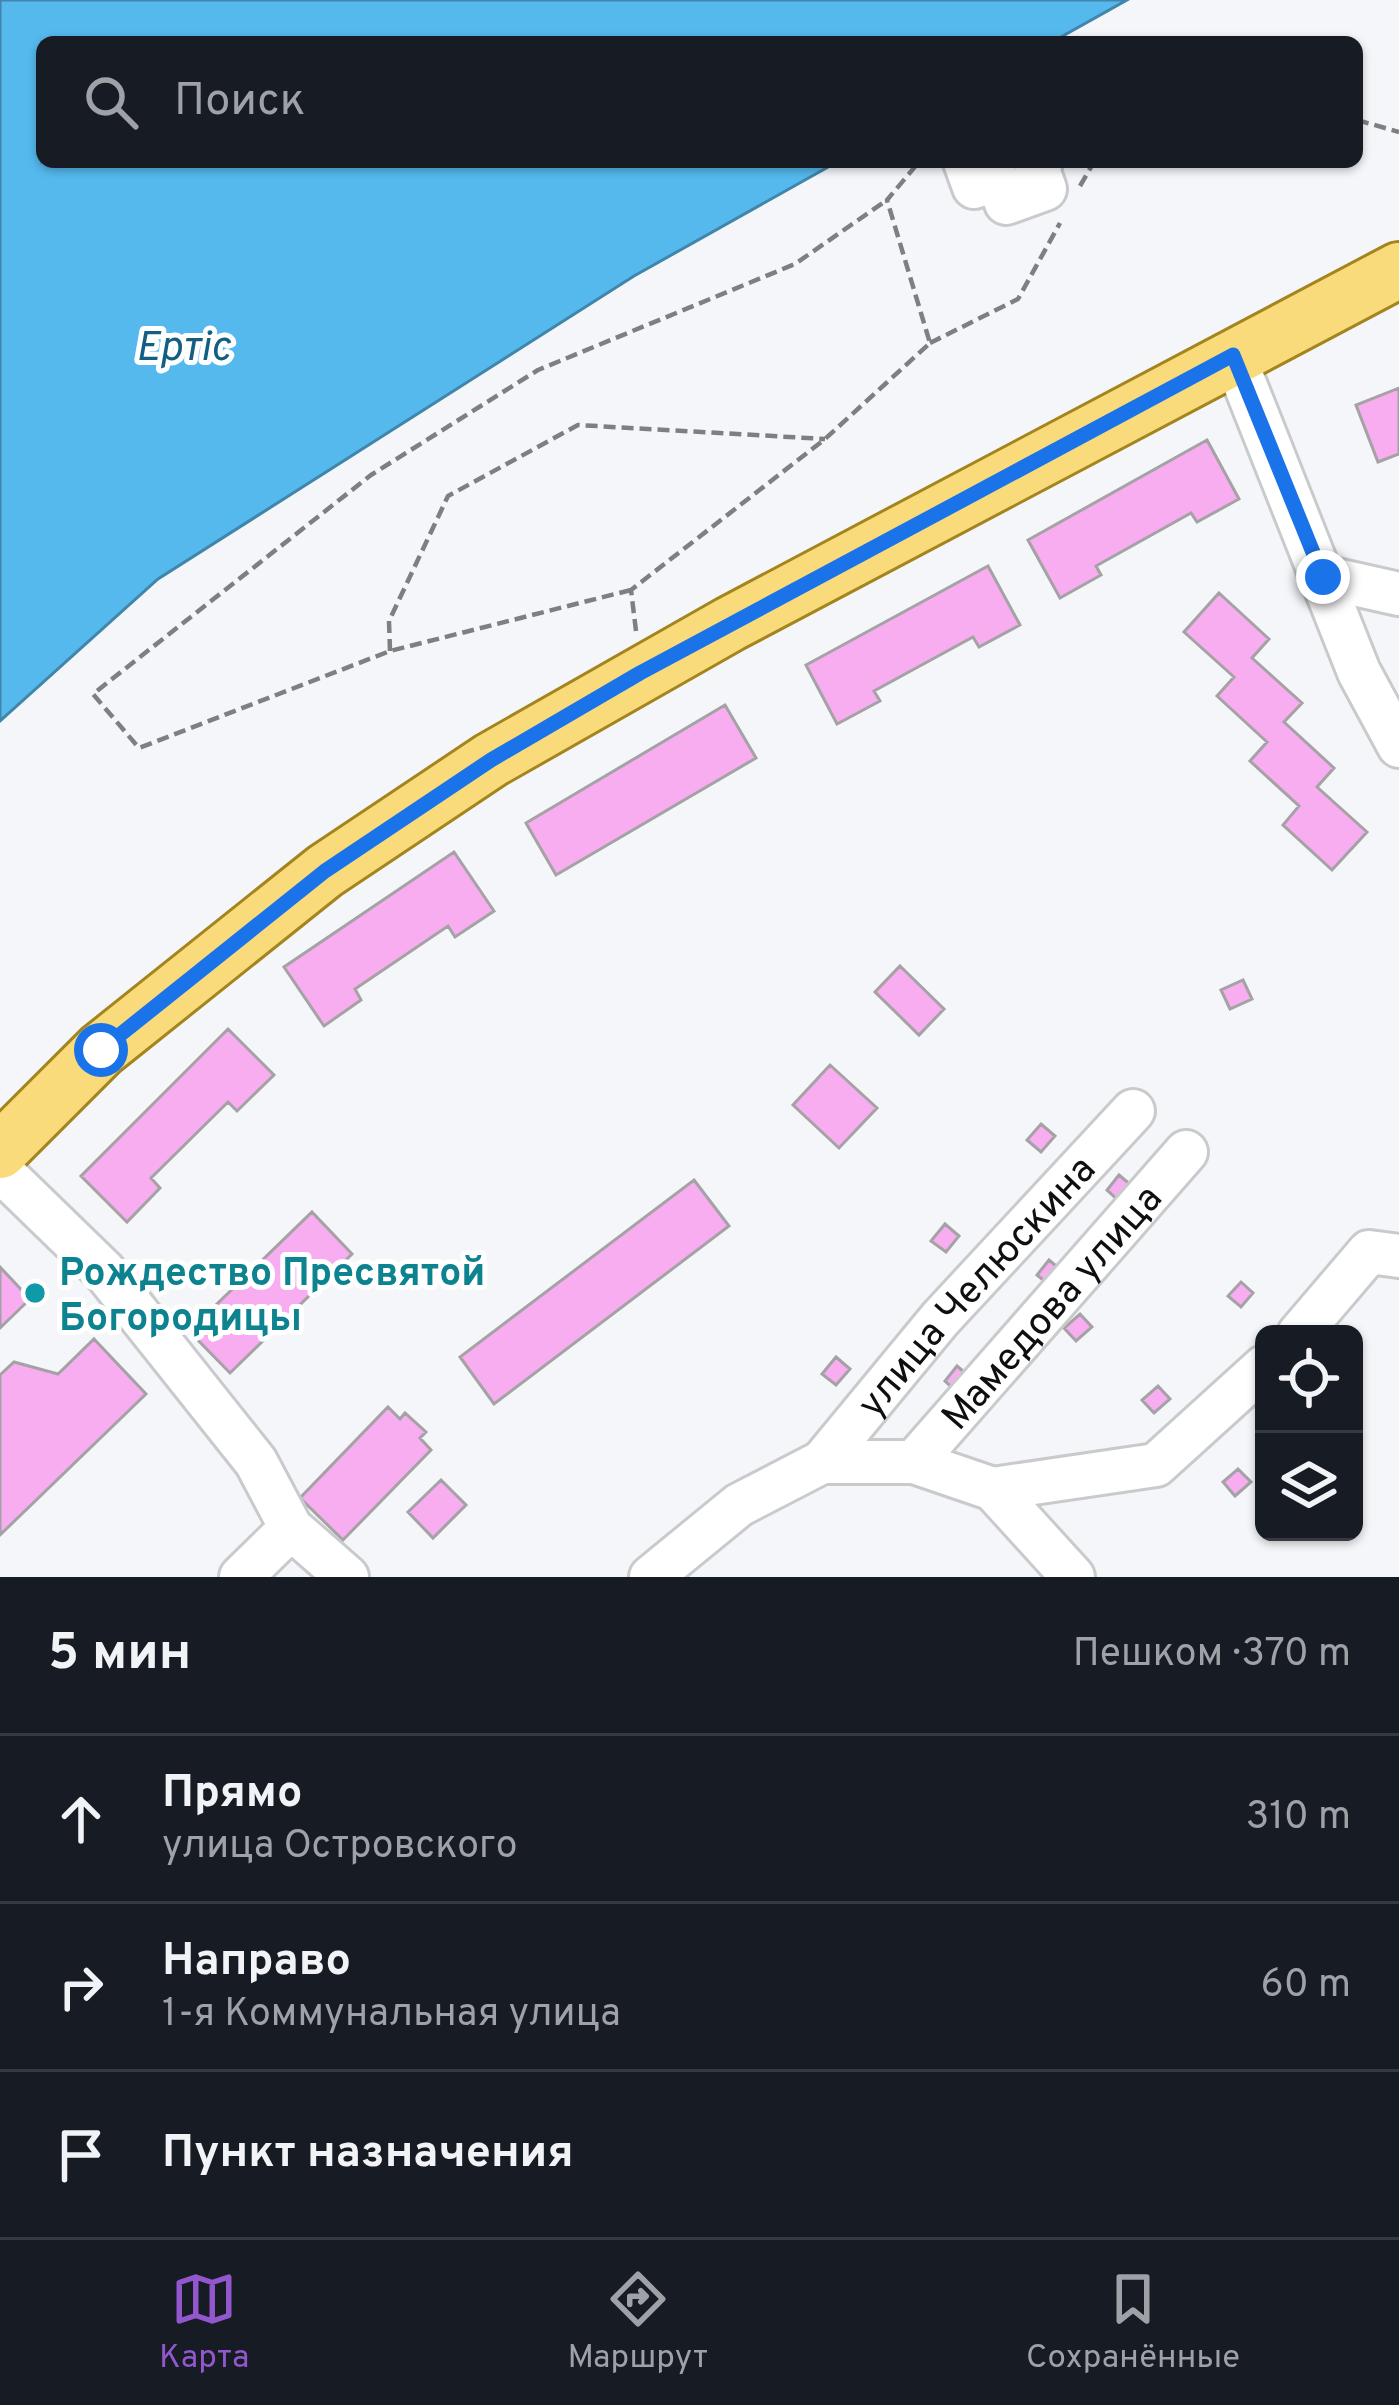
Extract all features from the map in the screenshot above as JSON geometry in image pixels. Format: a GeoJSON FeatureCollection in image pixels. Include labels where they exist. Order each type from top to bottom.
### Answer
{"type":"FeatureCollection","features":[{"type":"Feature","properties":{"kind":"main road"},"geometry":{"type":"LineString","coordinates":[[0,1150],[101,1050],[325,871],[491,760],[640,673],[1399,270]]}},
{"type":"Feature","properties":{"kind":"street"},"geometry":{"type":"LineString","coordinates":[[967,168],[974,187],[997,179],[1006,203],[1045,189],[1037,168]]}},
{"type":"Feature","properties":{"kind":"street"},"geometry":{"type":"LineString","coordinates":[[1233,355],[1358,672],[1399,746]]}},
{"type":"Feature","properties":{"kind":"street"},"geometry":{"type":"LineString","coordinates":[[1323,577],[1399,594]]}},
{"type":"Feature","properties":{"kind":"street","name":"улица Челюскина"},"geometry":{"type":"LineString","coordinates":[[821,1462],[940,1318],[1133,1111]]}},
{"type":"Feature","properties":{"kind":"street","name":"Мамедова улица"},"geometry":{"type":"LineString","coordinates":[[914,1462],[1186,1152]]}},
{"type":"Feature","properties":{"kind":"street"},"geometry":{"type":"LineString","coordinates":[[0,1170],[104,1271],[256,1462],[291,1528],[347,1577]]}},
{"type":"Feature","properties":{"kind":"street"},"geometry":{"type":"LineString","coordinates":[[1307,1325],[1369,1252],[1399,1256]]}},
{"type":"Feature","properties":{"kind":"street"},"geometry":{"type":"LineString","coordinates":[[651,1577],[739,1505],[821,1462],[914,1462],[993,1489],[1156,1465],[1255,1375]]}},
{"type":"Feature","properties":{"kind":"street","name":"Мамедова улица"},"geometry":{"type":"LineString","coordinates":[[993,1489],[1073,1577]]}},
{"type":"Feature","properties":{"kind":"street"},"geometry":{"type":"LineString","coordinates":[[241,1577],[291,1528]]}},
{"type":"Feature","properties":{"kind":"path"},"geometry":{"type":"LineString","coordinates":[[1363,122],[1399,132]]}},
{"type":"Feature","properties":{"kind":"path"},"geometry":{"type":"LineString","coordinates":[[914,168],[887,200],[795,264],[538,370],[371,476],[93,694],[139,748],[390,651],[632,590],[825,439],[930,343],[1018,299],[1061,221]]}},
{"type":"Feature","properties":{"kind":"path"},"geometry":{"type":"LineString","coordinates":[[1072,201],[1091,168]]}},
{"type":"Feature","properties":{"kind":"path"},"geometry":{"type":"LineString","coordinates":[[887,200],[930,343]]}},
{"type":"Feature","properties":{"kind":"path"},"geometry":{"type":"LineString","coordinates":[[390,651],[389,621],[448,496],[578,425],[825,439]]}},
{"type":"Feature","properties":{"kind":"path"},"geometry":{"type":"LineString","coordinates":[[632,590],[640,673]]}},
{"type":"Feature","properties":{"kind":"water","name":"Ертіс"},"geometry":{"type":"Polygon","coordinates":[[[0,0],[1127,0],[1063,36],[36,36],[36,168],[826,168],[634,276],[158,579],[0,721],[0,0]]]}},
{"type":"Feature","properties":{"kind":"building"},"geometry":{"type":"Polygon","coordinates":[[[1399,388],[1399,454],[1378,462],[1356,405],[1399,388]]]}},
{"type":"Feature","properties":{"kind":"building"},"geometry":{"type":"Polygon","coordinates":[[[1207,440],[1239,499],[1197,522],[1191,513],[1096,566],[1101,575],[1060,598],[1028,540],[1207,440]]]}},
{"type":"Feature","properties":{"kind":"building"},"geometry":{"type":"Polygon","coordinates":[[[988,566],[1020,625],[979,647],[973,637],[874,691],[880,701],[837,724],[806,665],[988,566]]]}},
{"type":"Feature","properties":{"kind":"building"},"geometry":{"type":"Polygon","coordinates":[[[1219,593],[1269,639],[1252,658],[1302,703],[1284,722],[1334,768],[1317,787],[1367,832],[1332,870],[1283,825],[1299,806],[1250,761],[1267,742],[1217,696],[1234,677],[1184,632],[1219,593]]]}},
{"type":"Feature","properties":{"kind":"building"},"geometry":{"type":"Polygon","coordinates":[[[725,705],[756,758],[556,875],[526,823],[725,705]]]}},
{"type":"Feature","properties":{"kind":"building"},"geometry":{"type":"Polygon","coordinates":[[[454,852],[494,911],[455,937],[448,926],[355,989],[361,1000],[324,1026],[284,967],[454,852]]]}},
{"type":"Feature","properties":{"kind":"building"},"geometry":{"type":"Polygon","coordinates":[[[900,966],[944,1009],[919,1035],[875,992],[900,966]]]}},
{"type":"Feature","properties":{"kind":"building"},"geometry":{"type":"Polygon","coordinates":[[[1243,980],[1252,999],[1230,1009],[1221,990],[1243,980]]]}},
{"type":"Feature","properties":{"kind":"building"},"geometry":{"type":"Polygon","coordinates":[[[228,1029],[274,1075],[237,1111],[228,1102],[151,1178],[160,1188],[127,1222],[81,1176],[228,1029]]]}},
{"type":"Feature","properties":{"kind":"building"},"geometry":{"type":"Polygon","coordinates":[[[830,1065],[877,1108],[839,1148],[793,1105],[830,1065]]]}},
{"type":"Feature","properties":{"kind":"building"},"geometry":{"type":"Polygon","coordinates":[[[1041,1124],[1055,1136],[1041,1152],[1027,1140],[1041,1124]]]}},
{"type":"Feature","properties":{"kind":"building"},"geometry":{"type":"Polygon","coordinates":[[[1119,1175],[1132,1186],[1119,1201],[1107,1190],[1119,1175]]]}},
{"type":"Feature","properties":{"kind":"building"},"geometry":{"type":"Polygon","coordinates":[[[694,1180],[729,1226],[494,1404],[460,1357],[694,1180]]]}},
{"type":"Feature","properties":{"kind":"building"},"geometry":{"type":"Polygon","coordinates":[[[312,1212],[352,1254],[230,1373],[189,1331],[312,1212]]]}},
{"type":"Feature","properties":{"kind":"building"},"geometry":{"type":"Polygon","coordinates":[[[945,1224],[959,1236],[946,1252],[931,1241],[945,1224]]]}},
{"type":"Feature","properties":{"kind":"building"},"geometry":{"type":"Polygon","coordinates":[[[1049,1260],[1062,1271],[1049,1285],[1037,1275],[1049,1260]]]}},
{"type":"Feature","properties":{"kind":"building"},"geometry":{"type":"Polygon","coordinates":[[[0,1267],[30,1299],[0,1328],[0,1267]]]}},
{"type":"Feature","properties":{"kind":"building"},"geometry":{"type":"Polygon","coordinates":[[[1241,1282],[1253,1293],[1241,1307],[1228,1296],[1241,1282]]]}},
{"type":"Feature","properties":{"kind":"building"},"geometry":{"type":"Polygon","coordinates":[[[1080,1314],[1092,1327],[1076,1341],[1064,1328],[1080,1314]]]}},
{"type":"Feature","properties":{"kind":"building"},"geometry":{"type":"Polygon","coordinates":[[[94,1339],[146,1394],[0,1535],[0,1375],[14,1362],[58,1374],[94,1339]]]}},
{"type":"Feature","properties":{"kind":"building"},"geometry":{"type":"Polygon","coordinates":[[[836,1357],[850,1369],[836,1385],[822,1374],[836,1357]]]}},
{"type":"Feature","properties":{"kind":"building"},"geometry":{"type":"Polygon","coordinates":[[[957,1366],[970,1377],[957,1392],[945,1381],[957,1366]]]}},
{"type":"Feature","properties":{"kind":"building"},"geometry":{"type":"Polygon","coordinates":[[[1158,1386],[1170,1399],[1154,1413],[1142,1400],[1158,1386]]]}},
{"type":"Feature","properties":{"kind":"building"},"geometry":{"type":"Polygon","coordinates":[[[388,1407],[400,1419],[405,1413],[426,1432],[420,1438],[431,1450],[343,1540],[300,1498],[388,1407]]]}},
{"type":"Feature","properties":{"kind":"building"},"geometry":{"type":"Polygon","coordinates":[[[1238,1469],[1251,1482],[1235,1496],[1223,1482],[1238,1469]]]}},
{"type":"Feature","properties":{"kind":"building"},"geometry":{"type":"Polygon","coordinates":[[[441,1480],[466,1505],[433,1538],[408,1512],[441,1480]]]}},
{"type":"Feature","properties":{"kind":"place","name":"Рождество Пресвятой Богородицы"},"geometry":{"type":"Point","coordinates":[35,1293]}},
{"type":"Feature","properties":{"kind":"route"},"geometry":{"type":"LineString","coordinates":[[101,1050],[325,871],[491,760],[640,673],[1233,355],[1323,577]]}}]}
